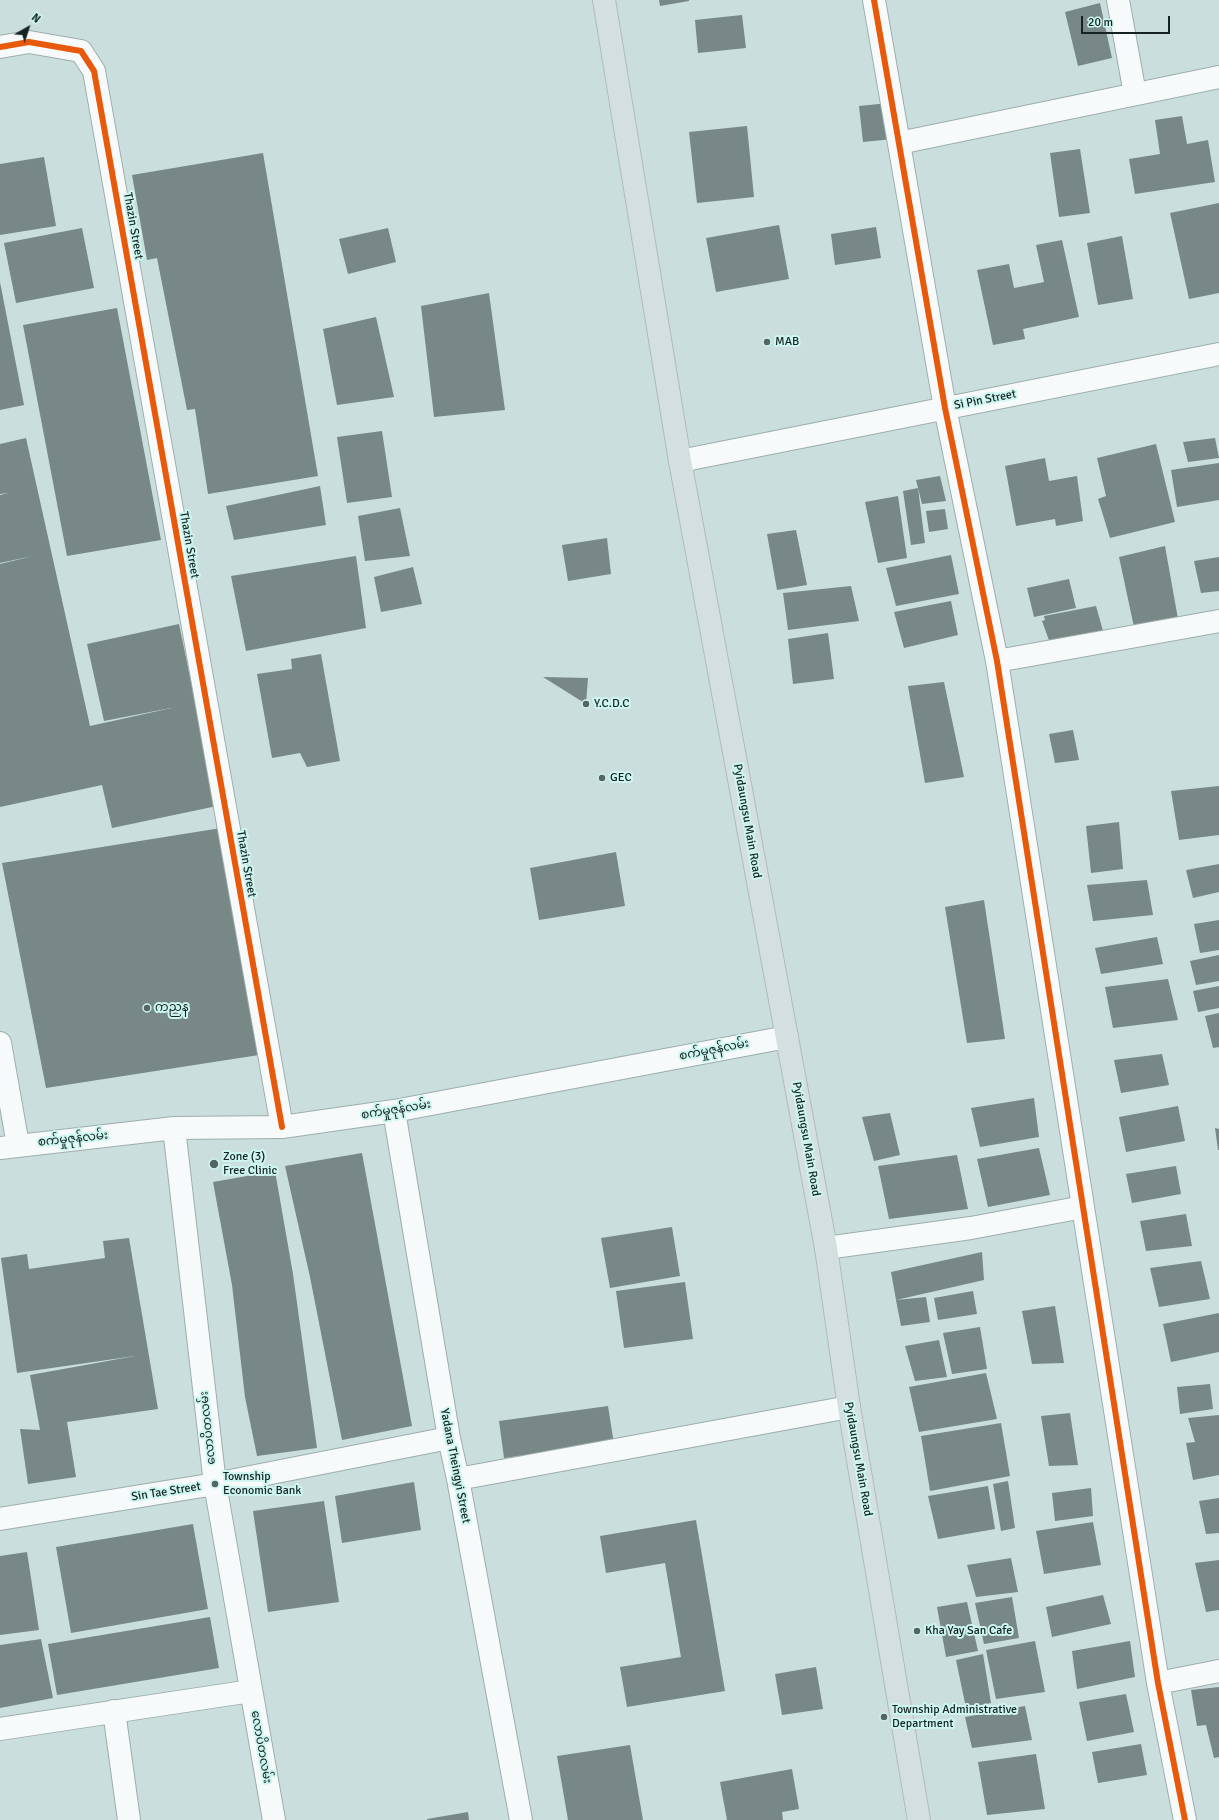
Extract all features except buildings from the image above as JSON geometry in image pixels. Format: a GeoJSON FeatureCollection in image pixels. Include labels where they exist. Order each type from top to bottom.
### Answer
{"type":"FeatureCollection","features":[{"type":"Feature","properties":{"kind":"main road","name":"Pyidaungsu Main Road"},"geometry":{"type":"LineString","coordinates":[[604,0],[680,461],[826,1248],[849,1407],[919,1820]]}},
{"type":"Feature","properties":{"kind":"street"},"geometry":{"type":"LineString","coordinates":[[874,0],[945,408],[997,661],[1158,1683],[1185,1820]]}},
{"type":"Feature","properties":{"kind":"street"},"geometry":{"type":"LineString","coordinates":[[1118,0],[1135,94]]}},
{"type":"Feature","properties":{"kind":"street","name":"Thazin Street"},"geometry":{"type":"LineString","coordinates":[[0,47],[29,42],[81,51],[94,71],[282,1127]]}},
{"type":"Feature","properties":{"kind":"street"},"geometry":{"type":"LineString","coordinates":[[899,143],[1219,77]]}},
{"type":"Feature","properties":{"kind":"street","name":"Si Pin Street"},"geometry":{"type":"LineString","coordinates":[[680,461],[1219,354]]}},
{"type":"Feature","properties":{"kind":"street"},"geometry":{"type":"LineString","coordinates":[[997,661],[1219,621]]}},
{"type":"Feature","properties":{"kind":"street","name":"စက်မှုဇုန်လမ်း"},"geometry":{"type":"LineString","coordinates":[[9,1146],[174,1128],[282,1127],[394,1111],[787,1037]]}},
{"type":"Feature","properties":{"kind":"street"},"geometry":{"type":"LineString","coordinates":[[0,1043],[9,1146]]}},
{"type":"Feature","properties":{"kind":"street","name":"Yadana Theingyi Street"},"geometry":{"type":"LineString","coordinates":[[394,1111],[449,1438],[458,1479],[521,1820]]}},
{"type":"Feature","properties":{"kind":"street","name":"လောပိတလမ်း"},"geometry":{"type":"LineString","coordinates":[[174,1128],[215,1484],[274,1820]]}},
{"type":"Feature","properties":{"kind":"street"},"geometry":{"type":"LineString","coordinates":[[826,1248],[971,1228],[1083,1207]]}},
{"type":"Feature","properties":{"kind":"street"},"geometry":{"type":"LineString","coordinates":[[458,1479],[849,1407]]}},
{"type":"Feature","properties":{"kind":"street","name":"Sin Tae Street"},"geometry":{"type":"LineString","coordinates":[[0,1519],[215,1484],[449,1438]]}},
{"type":"Feature","properties":{"kind":"street"},"geometry":{"type":"LineString","coordinates":[[1158,1683],[1219,1671]]}},
{"type":"Feature","properties":{"kind":"street"},"geometry":{"type":"LineString","coordinates":[[0,1729],[251,1691]]}},
{"type":"Feature","properties":{"kind":"street"},"geometry":{"type":"LineString","coordinates":[[114,1711],[129,1820]]}},
{"type":"Feature","properties":{"kind":"cycle path"},"geometry":{"type":"LineString","coordinates":[[874,0],[945,408],[997,661],[1158,1683],[1185,1820]]}},
{"type":"Feature","properties":{"kind":"cycle path"},"geometry":{"type":"LineString","coordinates":[[0,47],[29,42],[81,51],[94,71],[282,1127]]}},
{"type":"Feature","properties":{"kind":"place","name":"MAB"},"geometry":{"type":"Point","coordinates":[767,342]}},
{"type":"Feature","properties":{"kind":"place","name":"Y.C.D.C"},"geometry":{"type":"Point","coordinates":[586,704]}},
{"type":"Feature","properties":{"kind":"place","name":"GEC"},"geometry":{"type":"Point","coordinates":[602,778]}},
{"type":"Feature","properties":{"kind":"place","name":"ကညန"},"geometry":{"type":"Point","coordinates":[147,1008]}},
{"type":"Feature","properties":{"kind":"place","name":"Zone (3) Free Clinic"},"geometry":{"type":"Point","coordinates":[214,1164]}},
{"type":"Feature","properties":{"kind":"place","name":"Township Economic Bank"},"geometry":{"type":"Point","coordinates":[215,1484]}},
{"type":"Feature","properties":{"kind":"place","name":"Kha Yay San Cafe"},"geometry":{"type":"Point","coordinates":[917,1631]}},
{"type":"Feature","properties":{"kind":"place","name":"Township Administrative Department"},"geometry":{"type":"Point","coordinates":[884,1717]}}]}
